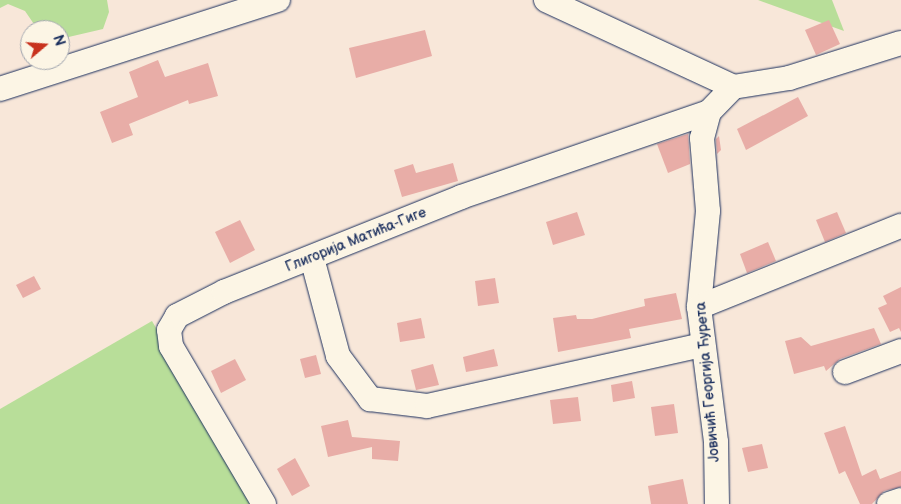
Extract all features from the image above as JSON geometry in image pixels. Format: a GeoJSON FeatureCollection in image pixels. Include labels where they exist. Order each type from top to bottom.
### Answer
{"type":"FeatureCollection","features":[{"type":"Feature","properties":{"kind":"street"},"geometry":{"type":"LineString","coordinates":[[0,89],[278,0]]}},
{"type":"Feature","properties":{"kind":"street"},"geometry":{"type":"LineString","coordinates":[[546,0],[733,87],[788,78],[901,43]]}},
{"type":"Feature","properties":{"kind":"street","name":"Глигорија Матића-Гиге"},"geometry":{"type":"LineString","coordinates":[[264,504],[171,346],[169,330],[177,316],[224,292],[461,197],[709,112],[733,87]]}},
{"type":"Feature","properties":{"kind":"street","name":"Јовичић Георгија Ћурета"},"geometry":{"type":"LineString","coordinates":[[709,112],[702,138],[708,210],[698,307],[716,442],[717,504]]}},
{"type":"Feature","properties":{"kind":"street"},"geometry":{"type":"LineString","coordinates":[[698,307],[901,226]]}},
{"type":"Feature","properties":{"kind":"street"},"geometry":{"type":"LineString","coordinates":[[312,258],[338,356],[370,399],[427,406],[702,344]]}},
{"type":"Feature","properties":{"kind":"street"},"geometry":{"type":"LineString","coordinates":[[845,372],[901,351]]}},
{"type":"Feature","properties":{"kind":"street"},"geometry":{"type":"LineString","coordinates":[[889,504],[901,500]]}},
{"type":"Feature","properties":{"kind":"green space"},"geometry":{"type":"Polygon","coordinates":[[[0,0],[107,0],[109,12],[103,29],[70,37],[70,20],[31,20],[25,11],[8,4],[0,8],[0,0]]]}},
{"type":"Feature","properties":{"kind":"green space"},"geometry":{"type":"Polygon","coordinates":[[[758,0],[832,0],[844,31],[758,0]]]}},
{"type":"Feature","properties":{"kind":"green space"},"geometry":{"type":"Polygon","coordinates":[[[152,321],[257,504],[0,504],[0,409],[152,321]]]}},
{"type":"Feature","properties":{"kind":"building"},"geometry":{"type":"Polygon","coordinates":[[[829,20],[840,44],[816,55],[805,30],[829,20]]]}},
{"type":"Feature","properties":{"kind":"building"},"geometry":{"type":"Polygon","coordinates":[[[425,30],[432,56],[356,78],[349,48],[425,30]]]}},
{"type":"Feature","properties":{"kind":"building"},"geometry":{"type":"Polygon","coordinates":[[[158,60],[165,77],[208,63],[218,96],[189,104],[188,100],[129,124],[133,135],[112,143],[100,112],[138,97],[129,72],[158,60]]]}},
{"type":"Feature","properties":{"kind":"building"},"geometry":{"type":"Polygon","coordinates":[[[798,97],[808,116],[746,150],[737,129],[798,97]]]}},
{"type":"Feature","properties":{"kind":"building"},"geometry":{"type":"Polygon","coordinates":[[[688,134],[690,164],[668,173],[657,144],[688,134]]]}},
{"type":"Feature","properties":{"kind":"building"},"geometry":{"type":"Polygon","coordinates":[[[719,136],[721,150],[717,154],[716,139],[719,136]]]}},
{"type":"Feature","properties":{"kind":"building"},"geometry":{"type":"Polygon","coordinates":[[[453,163],[458,181],[402,197],[394,170],[413,164],[416,173],[453,163]]]}},
{"type":"Feature","properties":{"kind":"building"},"geometry":{"type":"Polygon","coordinates":[[[577,212],[585,235],[553,245],[546,222],[577,212]]]}},
{"type":"Feature","properties":{"kind":"building"},"geometry":{"type":"Polygon","coordinates":[[[837,212],[846,233],[825,242],[816,220],[837,212]]]}},
{"type":"Feature","properties":{"kind":"building"},"geometry":{"type":"Polygon","coordinates":[[[240,220],[255,250],[230,263],[215,232],[240,220]]]}},
{"type":"Feature","properties":{"kind":"building"},"geometry":{"type":"Polygon","coordinates":[[[768,242],[776,261],[747,273],[740,254],[768,242]]]}},
{"type":"Feature","properties":{"kind":"building"},"geometry":{"type":"Polygon","coordinates":[[[34,276],[41,289],[23,298],[16,285],[34,276]]]}},
{"type":"Feature","properties":{"kind":"building"},"geometry":{"type":"Polygon","coordinates":[[[495,278],[499,303],[478,306],[475,281],[495,278]]]}},
{"type":"Feature","properties":{"kind":"building"},"geometry":{"type":"Polygon","coordinates":[[[901,287],[901,332],[899,328],[890,332],[878,308],[887,304],[883,296],[901,287]]]}},
{"type":"Feature","properties":{"kind":"building"},"geometry":{"type":"Polygon","coordinates":[[[676,293],[682,319],[629,329],[631,338],[558,352],[553,318],[576,315],[577,319],[592,319],[645,306],[644,299],[676,293]]]}},
{"type":"Feature","properties":{"kind":"building"},"geometry":{"type":"Polygon","coordinates":[[[421,318],[425,338],[400,342],[397,323],[421,318]]]}},
{"type":"Feature","properties":{"kind":"building"},"geometry":{"type":"Polygon","coordinates":[[[874,328],[881,344],[840,359],[826,371],[824,366],[794,374],[785,341],[801,337],[811,346],[874,328]]]}},
{"type":"Feature","properties":{"kind":"building"},"geometry":{"type":"Polygon","coordinates":[[[494,349],[498,366],[466,372],[463,357],[494,349]]]}},
{"type":"Feature","properties":{"kind":"building"},"geometry":{"type":"Polygon","coordinates":[[[316,355],[321,374],[305,378],[300,359],[316,355]]]}},
{"type":"Feature","properties":{"kind":"building"},"geometry":{"type":"Polygon","coordinates":[[[235,359],[246,380],[221,393],[211,371],[235,359]]]}},
{"type":"Feature","properties":{"kind":"building"},"geometry":{"type":"Polygon","coordinates":[[[433,364],[439,385],[416,390],[411,370],[433,364]]]}},
{"type":"Feature","properties":{"kind":"building"},"geometry":{"type":"Polygon","coordinates":[[[632,381],[635,398],[613,402],[611,385],[632,381]]]}},
{"type":"Feature","properties":{"kind":"building"},"geometry":{"type":"Polygon","coordinates":[[[578,397],[581,421],[553,424],[550,400],[578,397]]]}},
{"type":"Feature","properties":{"kind":"building"},"geometry":{"type":"Polygon","coordinates":[[[674,404],[678,433],[655,436],[651,407],[674,404]]]}},
{"type":"Feature","properties":{"kind":"building"},"geometry":{"type":"Polygon","coordinates":[[[348,420],[352,437],[400,441],[398,461],[372,459],[372,447],[328,457],[321,426],[348,420]]]}},
{"type":"Feature","properties":{"kind":"building"},"geometry":{"type":"Polygon","coordinates":[[[845,426],[862,476],[876,469],[880,479],[901,471],[901,487],[884,491],[872,504],[860,504],[845,471],[839,474],[824,433],[845,426]]]}},
{"type":"Feature","properties":{"kind":"building"},"geometry":{"type":"Polygon","coordinates":[[[762,444],[768,468],[748,472],[742,448],[762,444]]]}},
{"type":"Feature","properties":{"kind":"building"},"geometry":{"type":"Polygon","coordinates":[[[295,458],[310,486],[292,496],[277,469],[295,458]]]}},
{"type":"Feature","properties":{"kind":"building"},"geometry":{"type":"Polygon","coordinates":[[[683,479],[688,504],[651,504],[648,486],[683,479]]]}}]}
